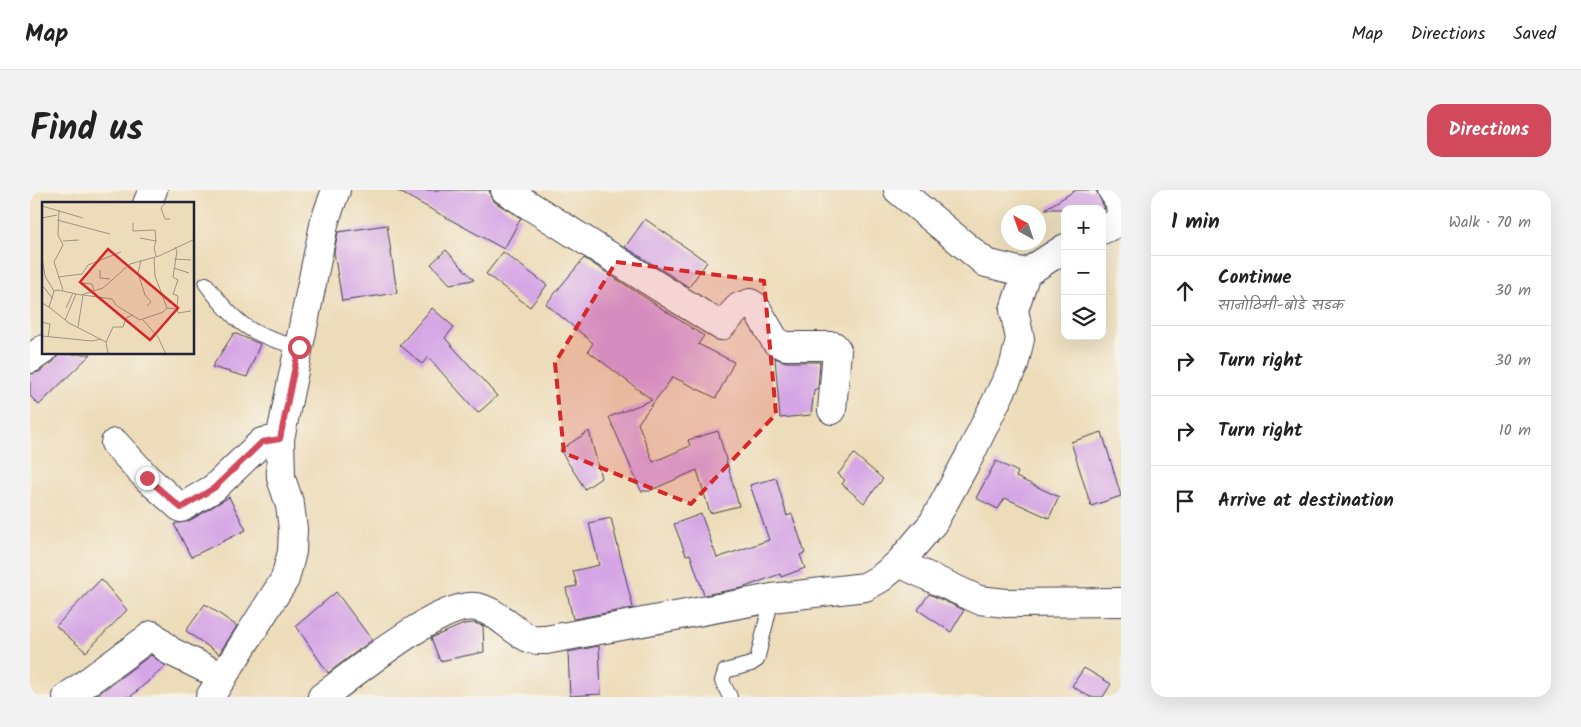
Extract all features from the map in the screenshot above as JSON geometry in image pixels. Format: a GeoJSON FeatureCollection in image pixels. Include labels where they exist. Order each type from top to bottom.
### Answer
{"type":"FeatureCollection","features":[{"type":"Feature","properties":{"kind":"street"},"geometry":{"type":"LineString","coordinates":[[148,202],[153,190]]}},
{"type":"Feature","properties":{"kind":"street"},"geometry":{"type":"LineString","coordinates":[[67,697],[152,635],[216,687],[285,579],[292,552],[293,529],[290,505],[281,478],[280,439],[325,220],[336,190]]}},
{"type":"Feature","properties":{"kind":"street"},"geometry":{"type":"LineString","coordinates":[[505,190],[721,326],[738,307],[750,302],[755,306],[776,342],[786,346],[834,346],[837,350],[832,410]]}},
{"type":"Feature","properties":{"kind":"street"},"geometry":{"type":"LineString","coordinates":[[898,190],[986,262],[1026,273]]}},
{"type":"Feature","properties":{"kind":"street"},"geometry":{"type":"LineString","coordinates":[[1112,190],[1120,200],[1121,210]]}},
{"type":"Feature","properties":{"kind":"street"},"geometry":{"type":"LineString","coordinates":[[1106,228],[1115,224],[1121,215]]}},
{"type":"Feature","properties":{"kind":"street"},"geometry":{"type":"LineString","coordinates":[[322,697],[427,621],[456,610],[474,607],[492,612],[529,639],[546,640],[772,598],[865,587],[881,578],[900,563],[933,523],[970,455],[1014,365],[1020,339],[1014,310],[1026,273],[1062,250]]}},
{"type":"Feature","properties":{"kind":"street"},"geometry":{"type":"LineString","coordinates":[[30,359],[42,350]]}},
{"type":"Feature","properties":{"kind":"street"},"geometry":{"type":"LineString","coordinates":[[115,443],[147,478],[181,508],[214,488],[262,442],[280,439]]}},
{"type":"Feature","properties":{"kind":"street"},"geometry":{"type":"LineString","coordinates":[[900,563],[978,600],[1016,603],[1121,602]]}},
{"type":"Feature","properties":{"kind":"lane"},"geometry":{"type":"LineString","coordinates":[[206,284],[233,318],[246,328],[277,342],[299,347]]}},
{"type":"Feature","properties":{"kind":"lane"},"geometry":{"type":"LineString","coordinates":[[730,697],[722,681],[725,671],[751,664],[757,660],[772,598]]}},
{"type":"Feature","properties":{"kind":"highlighted area"},"geometry":{"type":"Polygon","coordinates":[[[616,262],[764,281],[776,414],[691,504],[564,453],[555,363],[616,262]]]}},
{"type":"Feature","properties":{"kind":"building"},"geometry":{"type":"Polygon","coordinates":[[[396,190],[489,190],[491,198],[496,203],[521,218],[504,249],[396,190]]]}},
{"type":"Feature","properties":{"kind":"building"},"geometry":{"type":"Polygon","coordinates":[[[1076,190],[1096,190],[1103,205],[1061,205],[1061,209],[1046,208],[1076,190]]]}},
{"type":"Feature","properties":{"kind":"building"},"geometry":{"type":"Polygon","coordinates":[[[645,219],[707,262],[689,287],[625,247],[645,219]]]}},
{"type":"Feature","properties":{"kind":"building"},"geometry":{"type":"Polygon","coordinates":[[[387,225],[397,293],[342,301],[334,252],[338,232],[387,225]]]}},
{"type":"Feature","properties":{"kind":"building"},"geometry":{"type":"Polygon","coordinates":[[[446,250],[474,280],[450,284],[431,264],[446,250]]]}},
{"type":"Feature","properties":{"kind":"building"},"geometry":{"type":"Polygon","coordinates":[[[503,252],[547,285],[530,307],[486,274],[503,252]]]}},
{"type":"Feature","properties":{"kind":"building"},"geometry":{"type":"Polygon","coordinates":[[[584,258],[704,336],[698,344],[734,362],[716,398],[673,377],[638,423],[653,462],[690,446],[688,440],[718,431],[739,506],[710,513],[697,470],[649,491],[641,491],[609,417],[652,400],[588,351],[593,343],[546,304],[584,258]]]}},
{"type":"Feature","properties":{"kind":"building"},"geometry":{"type":"Polygon","coordinates":[[[432,308],[454,327],[445,338],[497,396],[478,413],[428,357],[422,364],[400,345],[432,308]]]}},
{"type":"Feature","properties":{"kind":"building"},"geometry":{"type":"Polygon","coordinates":[[[234,333],[260,344],[247,377],[212,367],[234,333]]]}},
{"type":"Feature","properties":{"kind":"building"},"geometry":{"type":"Polygon","coordinates":[[[58,355],[90,355],[39,405],[30,396],[30,374],[39,372],[53,362],[58,355]]]}},
{"type":"Feature","properties":{"kind":"building"},"geometry":{"type":"Polygon","coordinates":[[[775,358],[786,362],[820,362],[818,388],[814,390],[811,415],[780,418],[775,358]]]}},
{"type":"Feature","properties":{"kind":"building"},"geometry":{"type":"Polygon","coordinates":[[[589,431],[601,478],[585,489],[560,450],[589,431]]]}},
{"type":"Feature","properties":{"kind":"building"},"geometry":{"type":"Polygon","coordinates":[[[1102,432],[1121,496],[1091,506],[1071,442],[1102,432]]]}},
{"type":"Feature","properties":{"kind":"building"},"geometry":{"type":"Polygon","coordinates":[[[854,454],[883,479],[864,503],[842,484],[845,480],[838,474],[854,454]]]}},
{"type":"Feature","properties":{"kind":"building"},"geometry":{"type":"Polygon","coordinates":[[[996,461],[1018,472],[1016,477],[1059,497],[1049,518],[1005,498],[998,509],[976,498],[996,461]]]}},
{"type":"Feature","properties":{"kind":"building"},"geometry":{"type":"Polygon","coordinates":[[[776,478],[787,516],[792,514],[805,553],[800,555],[805,568],[781,577],[780,574],[742,588],[704,595],[690,554],[686,555],[674,524],[701,514],[717,558],[769,540],[750,485],[776,478]]]}},
{"type":"Feature","properties":{"kind":"building"},"geometry":{"type":"Polygon","coordinates":[[[229,497],[246,530],[191,557],[174,524],[189,521],[229,497]]]}},
{"type":"Feature","properties":{"kind":"building"},"geometry":{"type":"Polygon","coordinates":[[[611,518],[633,608],[573,619],[566,588],[577,586],[573,571],[599,565],[589,523],[611,518]]]}},
{"type":"Feature","properties":{"kind":"building"},"geometry":{"type":"Polygon","coordinates":[[[101,579],[127,610],[86,652],[56,626],[101,579]]]}},
{"type":"Feature","properties":{"kind":"building"},"geometry":{"type":"Polygon","coordinates":[[[336,592],[372,640],[328,673],[296,626],[336,592]]]}},
{"type":"Feature","properties":{"kind":"building"},"geometry":{"type":"Polygon","coordinates":[[[929,594],[964,610],[951,632],[918,610],[929,594]]]}},
{"type":"Feature","properties":{"kind":"building"},"geometry":{"type":"Polygon","coordinates":[[[205,604],[237,626],[219,654],[186,631],[205,604]]]}},
{"type":"Feature","properties":{"kind":"building"},"geometry":{"type":"Polygon","coordinates":[[[474,623],[483,626],[484,652],[440,661],[431,638],[464,624],[474,623]]]}},
{"type":"Feature","properties":{"kind":"building"},"geometry":{"type":"Polygon","coordinates":[[[599,646],[601,694],[570,696],[568,652],[599,646]]]}},
{"type":"Feature","properties":{"kind":"building"},"geometry":{"type":"Polygon","coordinates":[[[151,655],[166,666],[130,697],[94,697],[151,655]]]}},
{"type":"Feature","properties":{"kind":"building"},"geometry":{"type":"Polygon","coordinates":[[[1084,668],[1111,684],[1103,697],[1090,697],[1072,686],[1084,668]]]}},
{"type":"Feature","properties":{"kind":"route"},"geometry":{"type":"LineString","coordinates":[[147,478],[181,508],[214,488],[229,475],[244,457],[262,442],[280,439],[284,412],[299,347]]}}]}
